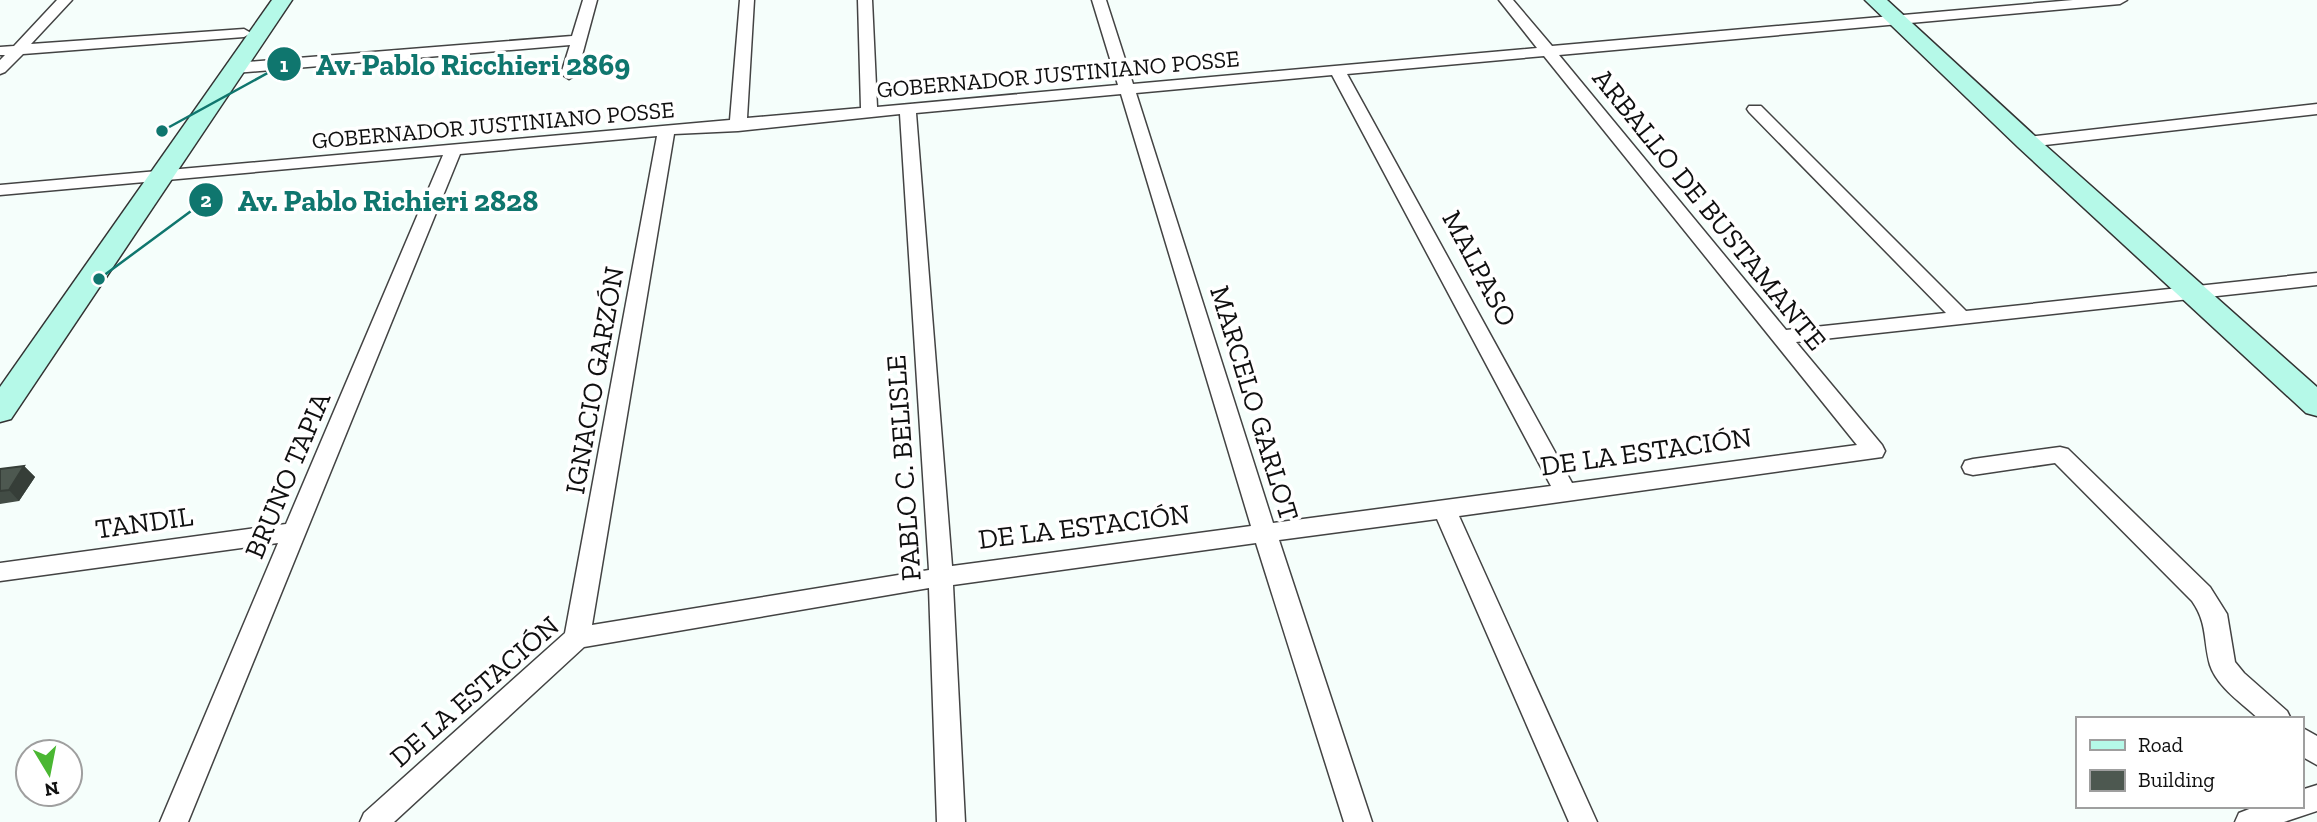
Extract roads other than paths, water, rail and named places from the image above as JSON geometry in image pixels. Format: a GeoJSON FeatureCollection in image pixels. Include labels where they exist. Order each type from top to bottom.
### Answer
{"type":"FeatureCollection","features":[{"type":"Feature","properties":{"kind":"main road"},"geometry":{"type":"LineString","coordinates":[[0,411],[267,0]]}},
{"type":"Feature","properties":{"kind":"main road"},"geometry":{"type":"LineString","coordinates":[[0,384],[235,68],[282,0]]}},
{"type":"Feature","properties":{"kind":"main road"},"geometry":{"type":"LineString","coordinates":[[1875,0],[2317,405]]}},
{"type":"Feature","properties":{"kind":"street"},"geometry":{"type":"LineString","coordinates":[[0,69],[65,0]]}},
{"type":"Feature","properties":{"kind":"street"},"geometry":{"type":"LineString","coordinates":[[569,75],[590,0]]}},
{"type":"Feature","properties":{"kind":"street"},"geometry":{"type":"LineString","coordinates":[[738,126],[747,0]]}},
{"type":"Feature","properties":{"kind":"street"},"geometry":{"type":"LineString","coordinates":[[865,0],[869,113]]}},
{"type":"Feature","properties":{"kind":"street","name":"MARCELO GARLOT"},"geometry":{"type":"LineString","coordinates":[[1099,0],[1265,534],[1358,822]]}},
{"type":"Feature","properties":{"kind":"street","name":"ARBALLO DE BUSTAMANTE"},"geometry":{"type":"LineString","coordinates":[[1506,0],[1874,452]]}},
{"type":"Feature","properties":{"kind":"street","name":"GOBERNADOR JUSTINIANO POSSE"},"geometry":{"type":"LineString","coordinates":[[0,190],[738,126],[2120,0]]}},
{"type":"Feature","properties":{"kind":"street"},"geometry":{"type":"LineString","coordinates":[[0,51],[244,33]]}},
{"type":"Feature","properties":{"kind":"street"},"geometry":{"type":"LineString","coordinates":[[235,68],[579,40]]}},
{"type":"Feature","properties":{"kind":"street","name":"MALPASO"},"geometry":{"type":"LineString","coordinates":[[1338,72],[1566,493]]}},
{"type":"Feature","properties":{"kind":"street"},"geometry":{"type":"LineString","coordinates":[[1755,108],[1962,318]]}},
{"type":"Feature","properties":{"kind":"street","name":"PABLO C. BELISLE"},"geometry":{"type":"LineString","coordinates":[[908,110],[941,577],[951,822]]}},
{"type":"Feature","properties":{"kind":"street"},"geometry":{"type":"LineString","coordinates":[[2027,142],[2317,110]]}},
{"type":"Feature","properties":{"kind":"street","name":"IGNACIO GARZÓN"},"geometry":{"type":"LineString","coordinates":[[577,638],[666,132]]}},
{"type":"Feature","properties":{"kind":"street","name":"BRUNO TAPIA"},"geometry":{"type":"LineString","coordinates":[[174,822],[453,151]]}},
{"type":"Feature","properties":{"kind":"street"},"geometry":{"type":"LineString","coordinates":[[1780,337],[2317,279]]}},
{"type":"Feature","properties":{"kind":"street","name":"DE LA ESTACIÓN"},"geometry":{"type":"LineString","coordinates":[[374,822],[577,638],[941,577],[1874,452]]}},
{"type":"Feature","properties":{"kind":"street"},"geometry":{"type":"LineString","coordinates":[[1973,467],[2060,455],[2201,594],[2215,614],[2223,665],[2235,681],[2276,717]]}},
{"type":"Feature","properties":{"kind":"street"},"geometry":{"type":"LineString","coordinates":[[1444,510],[1583,822]]}},
{"type":"Feature","properties":{"kind":"street","name":"TANDIL"},"geometry":{"type":"LineString","coordinates":[[0,572],[296,532]]}},
{"type":"Feature","properties":{"kind":"street"},"geometry":{"type":"LineString","coordinates":[[2303,742],[2317,753]]}},
{"type":"Feature","properties":{"kind":"street"},"geometry":{"type":"LineString","coordinates":[[2249,822],[2288,808]]}},
{"type":"Feature","properties":{"kind":"place","name":"Av. Pablo Ricchieri 2869"},"geometry":{"type":"Point","coordinates":[162,131]}},
{"type":"Feature","properties":{"kind":"place","name":"Av. Pablo Richieri 2828"},"geometry":{"type":"Point","coordinates":[99,279]}}]}
